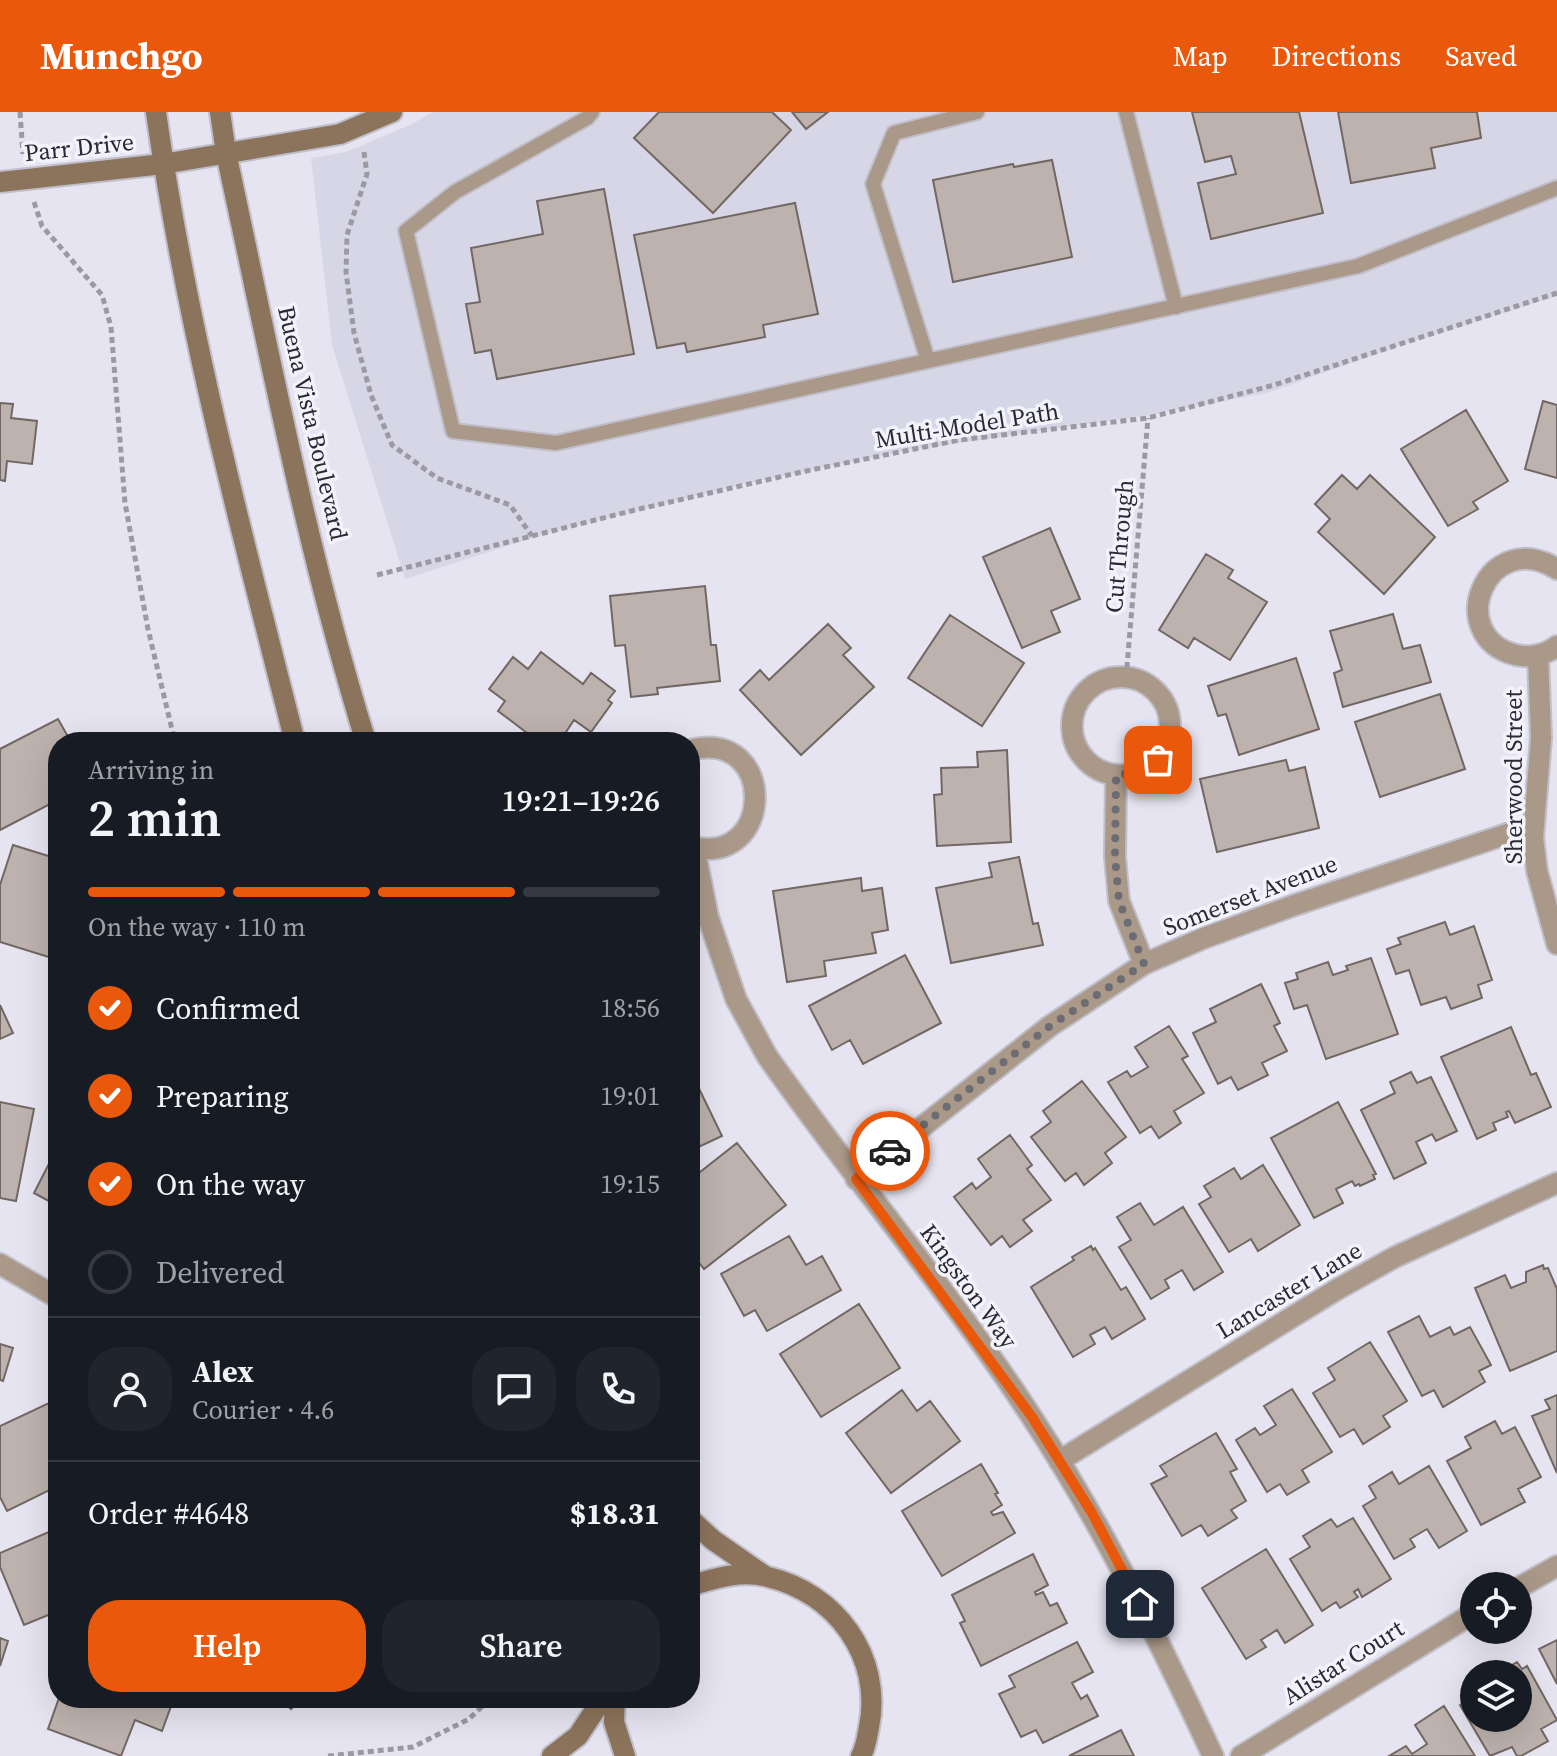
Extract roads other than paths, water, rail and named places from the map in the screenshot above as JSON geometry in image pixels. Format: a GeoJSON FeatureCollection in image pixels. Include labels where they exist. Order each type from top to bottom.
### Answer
{"type":"FeatureCollection","features":[{"type":"Feature","properties":{"kind":"main road"},"geometry":{"type":"LineString","coordinates":[[156,112],[163,164],[214,426],[292,732]]}},
{"type":"Feature","properties":{"kind":"main road","name":"Buena Vista Boulevard"},"geometry":{"type":"LineString","coordinates":[[220,112],[290,452],[363,732]]}},
{"type":"Feature","properties":{"kind":"main road","name":"Parr Drive"},"geometry":{"type":"LineString","coordinates":[[0,182],[163,164],[340,134],[392,112]]}},
{"type":"Feature","properties":{"kind":"main road"},"geometry":{"type":"LineString","coordinates":[[700,1528],[765,1576],[800,1587],[831,1608],[855,1637],[869,1671],[877,1756]]}},
{"type":"Feature","properties":{"kind":"main road"},"geometry":{"type":"LineString","coordinates":[[700,1583],[723,1576],[765,1576]]}},
{"type":"Feature","properties":{"kind":"main road"},"geometry":{"type":"LineString","coordinates":[[552,1756],[578,1736],[596,1708]]}},
{"type":"Feature","properties":{"kind":"main road"},"geometry":{"type":"LineString","coordinates":[[615,1708],[614,1722],[625,1756]]}},
{"type":"Feature","properties":{"kind":"main road"},"geometry":{"type":"LineString","coordinates":[[861,1756],[873,1708]]}},
{"type":"Feature","properties":{"kind":"street","name":"Sherwood Street"},"geometry":{"type":"LineString","coordinates":[[1557,569],[1531,558],[1515,560],[1493,572],[1479,593],[1477,610],[1481,627],[1491,641],[1504,651],[1520,656],[1538,655],[1557,646]]}},
{"type":"Feature","properties":{"kind":"street","name":"Sherwood Street"},"geometry":{"type":"LineString","coordinates":[[1538,655],[1541,738],[1534,825],[1537,871],[1557,944]]}},
{"type":"Feature","properties":{"kind":"street"},"geometry":{"type":"LineString","coordinates":[[1126,678],[1141,681],[1164,702],[1170,732],[1167,746],[1158,760],[1146,769],[1116,775],[1100,771],[1086,761],[1076,746],[1072,730],[1073,713],[1081,698],[1094,686],[1109,679],[1126,678]]}},
{"type":"Feature","properties":{"kind":"street","name":"Kingston Way"},"geometry":{"type":"LineString","coordinates":[[700,747],[717,749],[733,756],[750,775],[757,800],[752,818],[743,833],[729,843],[712,849],[700,848]]}},
{"type":"Feature","properties":{"kind":"street"},"geometry":{"type":"LineString","coordinates":[[1116,775],[1115,857],[1119,901],[1144,964]]}},
{"type":"Feature","properties":{"kind":"street","name":"Somerset Avenue"},"geometry":{"type":"LineString","coordinates":[[856,1179],[1050,1026],[1144,964],[1295,905],[1534,825]]}},
{"type":"Feature","properties":{"kind":"street","name":"Kingston Way"},"geometry":{"type":"LineString","coordinates":[[700,882],[708,917],[736,999],[767,1056],[1032,1417],[1092,1513],[1140,1604],[1213,1756]]}},
{"type":"Feature","properties":{"kind":"street","name":"Lancaster Lane"},"geometry":{"type":"LineString","coordinates":[[1059,1461],[1348,1283],[1557,1183]]}},
{"type":"Feature","properties":{"kind":"street"},"geometry":{"type":"LineString","coordinates":[[0,1264],[48,1292]]}},
{"type":"Feature","properties":{"kind":"street"},"geometry":{"type":"LineString","coordinates":[[1532,1580],[1557,1566]]}},
{"type":"Feature","properties":{"kind":"street","name":"Alistar Court"},"geometry":{"type":"LineString","coordinates":[[1241,1756],[1460,1622]]}},
{"type":"Feature","properties":{"kind":"lane"},"geometry":{"type":"LineString","coordinates":[[592,112],[587,118],[455,192],[406,231],[453,431],[556,443],[1176,307],[1358,266],[1557,188]]}},
{"type":"Feature","properties":{"kind":"lane"},"geometry":{"type":"LineString","coordinates":[[928,361],[873,184],[894,133],[977,112]]}},
{"type":"Feature","properties":{"kind":"lane"},"geometry":{"type":"LineString","coordinates":[[1126,112],[1176,307]]}}]}
